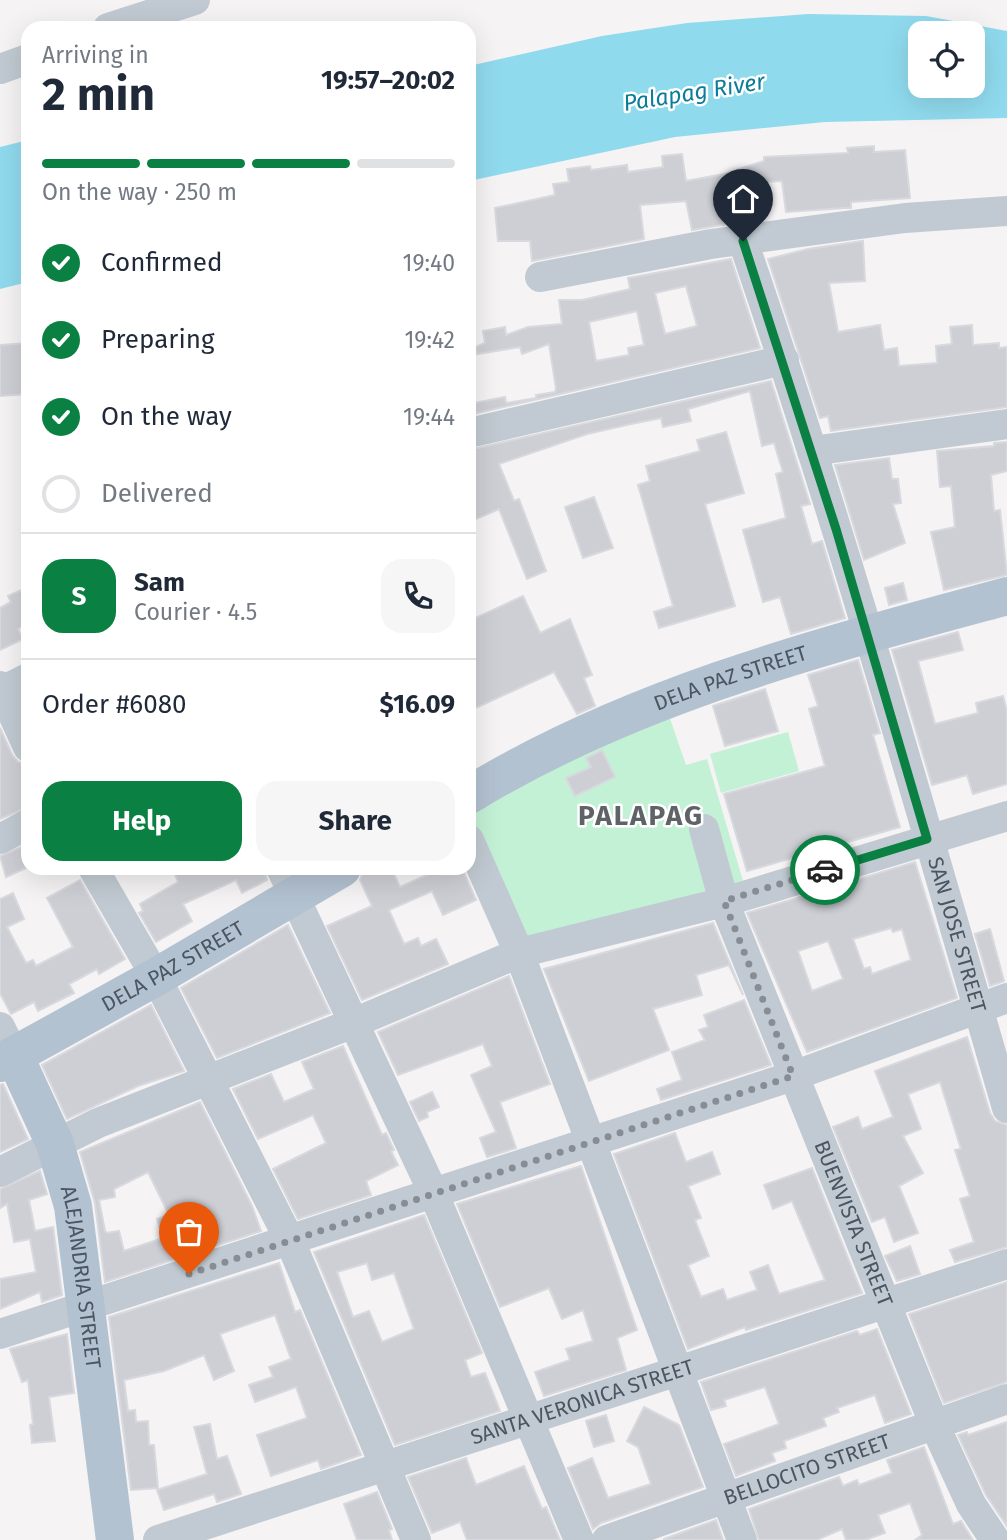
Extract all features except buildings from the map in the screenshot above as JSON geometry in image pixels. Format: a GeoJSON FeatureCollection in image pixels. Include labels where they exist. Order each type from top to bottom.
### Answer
{"type":"FeatureCollection","features":[{"type":"Feature","properties":{"kind":"main road","name":"DELA PAZ STREET"},"geometry":{"type":"LineString","coordinates":[[476,791],[610,722],[718,682],[869,634],[1007,596]]}},
{"type":"Feature","properties":{"kind":"main road","name":"DELA PAZ STREET"},"geometry":{"type":"LineString","coordinates":[[5,1048],[156,977],[288,882],[315,875]]}},
{"type":"Feature","properties":{"kind":"main road","name":"ALEJANDRIA STREET"},"geometry":{"type":"LineString","coordinates":[[5,1048],[55,1144],[73,1206],[88,1306],[115,1540]]}},
{"type":"Feature","properties":{"kind":"street"},"geometry":{"type":"LineString","coordinates":[[130,21],[195,0]]}},
{"type":"Feature","properties":{"kind":"street"},"geometry":{"type":"LineString","coordinates":[[0,69],[21,62]]}},
{"type":"Feature","properties":{"kind":"street"},"geometry":{"type":"LineString","coordinates":[[540,277],[625,259],[905,218],[1007,211]]}},
{"type":"Feature","properties":{"kind":"street","name":"SAN JOSE STREET"},"geometry":{"type":"LineString","coordinates":[[743,241],[784,359],[869,634],[1007,1108]]}},
{"type":"Feature","properties":{"kind":"street"},"geometry":{"type":"LineString","coordinates":[[476,431],[784,359]]}},
{"type":"Feature","properties":{"kind":"street"},"geometry":{"type":"LineString","coordinates":[[812,451],[1007,424]]}},
{"type":"Feature","properties":{"kind":"street"},"geometry":{"type":"LineString","coordinates":[[8,687],[21,726]]}},
{"type":"Feature","properties":{"kind":"street"},"geometry":{"type":"LineString","coordinates":[[0,1172],[99,1123],[356,1022],[519,953],[724,901],[1007,816]]}},
{"type":"Feature","properties":{"kind":"street"},"geometry":{"type":"LineString","coordinates":[[0,839],[21,828]]}},
{"type":"Feature","properties":{"kind":"street","name":"BUENVISTA STREET"},"geometry":{"type":"LineString","coordinates":[[704,828],[724,901],[935,1426],[971,1504],[995,1540]]}},
{"type":"Feature","properties":{"kind":"street"},"geometry":{"type":"LineString","coordinates":[[476,856],[519,953],[742,1540]]}},
{"type":"Feature","properties":{"kind":"street"},"geometry":{"type":"LineString","coordinates":[[97,875],[156,977],[290,1241],[383,1468],[416,1540]]}},
{"type":"Feature","properties":{"kind":"street"},"geometry":{"type":"LineString","coordinates":[[288,882],[356,1022],[433,1192],[579,1540]]}},
{"type":"Feature","properties":{"kind":"street"},"geometry":{"type":"LineString","coordinates":[[0,1334],[793,1076],[1007,998]]}},
{"type":"Feature","properties":{"kind":"street","name":"SANTA VERONICA STREET"},"geometry":{"type":"LineString","coordinates":[[158,1540],[1007,1264]]}},
{"type":"Feature","properties":{"kind":"street","name":"BELLOCITO STREET"},"geometry":{"type":"LineString","coordinates":[[607,1540],[727,1500],[1007,1399]]}},
{"type":"Feature","properties":{"kind":"green space"},"geometry":{"type":"Polygon","coordinates":[[[668,713],[686,765],[707,759],[743,881],[525,940],[476,832],[476,800],[668,713]]]}},
{"type":"Feature","properties":{"kind":"green space"},"geometry":{"type":"Polygon","coordinates":[[[788,732],[799,771],[721,793],[710,754],[788,732]]]}},
{"type":"Feature","properties":{"kind":"water","name":"Palapag River"},"geometry":{"type":"Polygon","coordinates":[[[808,14],[926,16],[953,21],[908,21],[908,98],[985,98],[985,27],[1007,31],[1007,118],[825,122],[675,137],[476,180],[476,64],[602,36],[687,23],[808,14]]]}},
{"type":"Feature","properties":{"kind":"water"},"geometry":{"type":"Polygon","coordinates":[[[21,142],[21,284],[0,289],[0,147],[21,142]]]}},
{"type":"Feature","properties":{"kind":"way so far"},"geometry":{"type":"LineString","coordinates":[[189,1274],[793,1076],[724,901],[825,870]]}},
{"type":"Feature","properties":{"kind":"district","name":"PALAPAG"},"geometry":{"type":"Point","coordinates":[641,815]}},
{"type":"Feature","properties":{"kind":"route"},"geometry":{"type":"LineString","coordinates":[[743,241],[784,359],[869,634],[927,839],[825,870]]}}]}
